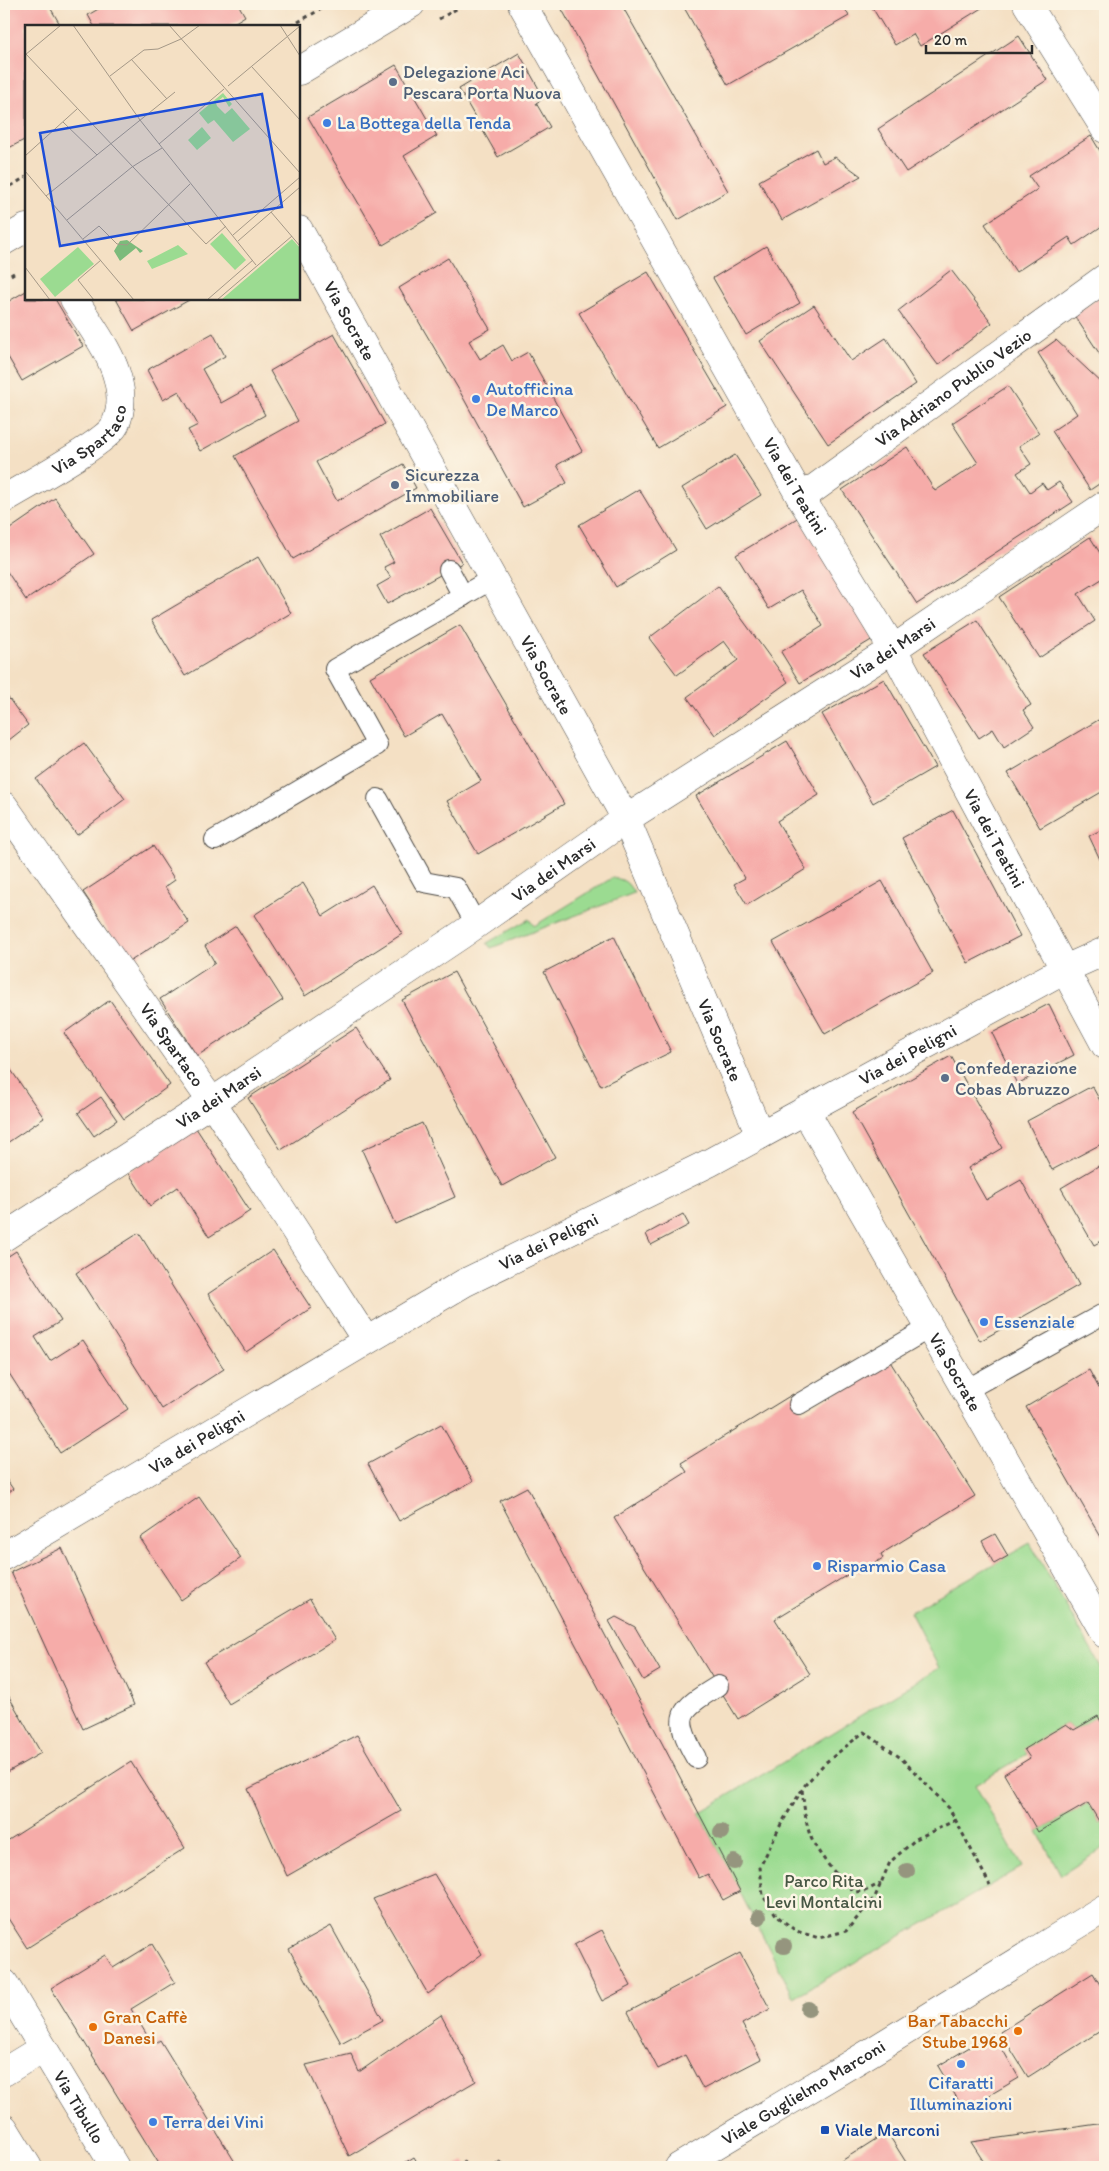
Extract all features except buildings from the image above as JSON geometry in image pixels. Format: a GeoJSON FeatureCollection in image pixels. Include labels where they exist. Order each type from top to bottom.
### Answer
{"type":"FeatureCollection","features":[{"type":"Feature","properties":{"kind":"street"},"geometry":{"type":"LineString","coordinates":[[300,70],[411,4]]}},
{"type":"Feature","properties":{"kind":"street","name":"Via dei Teatini"},"geometry":{"type":"LineString","coordinates":[[522,4],[801,498],[893,649],[1105,1045]]}},
{"type":"Feature","properties":{"kind":"street"},"geometry":{"type":"LineString","coordinates":[[1027,4],[1105,129]]}},
{"type":"Feature","properties":{"kind":"street"},"geometry":{"type":"LineString","coordinates":[[4,241],[25,229]]}},
{"type":"Feature","properties":{"kind":"street","name":"Via Socrate"},"geometry":{"type":"LineString","coordinates":[[300,232],[626,820],[760,1134]]}},
{"type":"Feature","properties":{"kind":"street","name":"Via Adriano Publio Vezio"},"geometry":{"type":"LineString","coordinates":[[801,498],[1105,278]]}},
{"type":"Feature","properties":{"kind":"street","name":"Via Spartaco"},"geometry":{"type":"LineString","coordinates":[[4,499],[96,444],[114,426],[122,405],[118,378],[106,351],[75,300]]}},
{"type":"Feature","properties":{"kind":"street","name":"Via dei Marsi"},"geometry":{"type":"LineString","coordinates":[[4,1237],[212,1102],[469,929],[626,820],[893,649],[1105,505]]}},
{"type":"Feature","properties":{"kind":"street","name":"Via Spartaco"},"geometry":{"type":"LineString","coordinates":[[4,806],[212,1102],[366,1340]]}},
{"type":"Feature","properties":{"kind":"street","name":"Via dei Peligni"},"geometry":{"type":"LineString","coordinates":[[4,1556],[464,1283],[708,1164],[1064,969],[1105,950]]}},
{"type":"Feature","properties":{"kind":"street","name":"Via Socrate"},"geometry":{"type":"LineString","coordinates":[[804,1110],[1105,1634]]}},
{"type":"Feature","properties":{"kind":"street","name":"Viale Guglielmo Marconi"},"geometry":{"type":"LineString","coordinates":[[679,2167],[876,2049],[1105,1908]]}},
{"type":"Feature","properties":{"kind":"street","name":"Via Tibullo"},"geometry":{"type":"LineString","coordinates":[[4,1983],[115,2167]]}},
{"type":"Feature","properties":{"kind":"street"},"geometry":{"type":"LineString","coordinates":[[4,2072],[43,2048]]}},
{"type":"Feature","properties":{"kind":"street"},"geometry":{"type":"LineString","coordinates":[[4,2128],[28,2167]]}},
{"type":"Feature","properties":{"kind":"lane"},"geometry":{"type":"LineString","coordinates":[[449,570],[463,596]]}},
{"type":"Feature","properties":{"kind":"lane"},"geometry":{"type":"LineString","coordinates":[[215,840],[377,746],[335,669],[492,579]]}},
{"type":"Feature","properties":{"kind":"lane"},"geometry":{"type":"LineString","coordinates":[[378,799],[424,882],[456,888],[469,929]]}},
{"type":"Feature","properties":{"kind":"lane"},"geometry":{"type":"LineString","coordinates":[[966,1390],[1105,1313]]}},
{"type":"Feature","properties":{"kind":"lane"},"geometry":{"type":"LineString","coordinates":[[799,1404],[930,1328]]}},
{"type":"Feature","properties":{"kind":"lane"},"geometry":{"type":"LineString","coordinates":[[696,1758],[684,1737],[683,1718],[691,1703],[718,1686]]}},
{"type":"Feature","properties":{"kind":"path"},"geometry":{"type":"LineString","coordinates":[[293,25],[330,4]]}},
{"type":"Feature","properties":{"kind":"path"},"geometry":{"type":"LineString","coordinates":[[4,190],[25,178]]}},
{"type":"Feature","properties":{"kind":"path"},"geometry":{"type":"LineString","coordinates":[[956,1820],[916,1839],[890,1862],[867,1908],[846,1931],[820,1938],[796,1931],[777,1916],[763,1896],[760,1867],[774,1837],[802,1790],[824,1764],[864,1732],[901,1758],[950,1808],[990,1885]]}},
{"type":"Feature","properties":{"kind":"path"},"geometry":{"type":"LineString","coordinates":[[802,1790],[809,1833],[825,1860],[842,1883],[856,1892],[865,1891],[881,1883]]}},
{"type":"Feature","properties":{"kind":"green space"},"geometry":{"type":"Polygon","coordinates":[[[612,878],[626,882],[634,893],[491,948],[487,943],[529,919],[534,926],[612,878]]]}},
{"type":"Feature","properties":{"kind":"green space","name":"Parco Rita Levi Montalcini"},"geometry":{"type":"Polygon","coordinates":[[[1030,1543],[1105,1674],[1105,1729],[1098,1716],[1074,1730],[1066,1724],[1025,1749],[1027,1754],[975,1785],[1022,1867],[794,1997],[699,1813],[939,1668],[910,1612],[1030,1543]]]}},
{"type":"Feature","properties":{"kind":"green space"},"geometry":{"type":"Polygon","coordinates":[[[1088,1803],[1100,1823],[1105,1820],[1105,1847],[1061,1875],[1038,1832],[1088,1803]]]}},
{"type":"Feature","properties":{"kind":"place","name":"Delegazione Aci Pescara Porta Nuova"},"geometry":{"type":"Point","coordinates":[393,82]}},
{"type":"Feature","properties":{"kind":"place","name":"La Bottega della Tenda"},"geometry":{"type":"Point","coordinates":[327,123]}},
{"type":"Feature","properties":{"kind":"place","name":"Autofficina De Marco"},"geometry":{"type":"Point","coordinates":[476,399]}},
{"type":"Feature","properties":{"kind":"place","name":"Sicurezza Immobiliare"},"geometry":{"type":"Point","coordinates":[395,485]}},
{"type":"Feature","properties":{"kind":"place","name":"Confederazione Cobas Abruzzo"},"geometry":{"type":"Point","coordinates":[945,1078]}},
{"type":"Feature","properties":{"kind":"place","name":"Essenziale"},"geometry":{"type":"Point","coordinates":[984,1322]}},
{"type":"Feature","properties":{"kind":"place","name":"Risparmio Casa"},"geometry":{"type":"Point","coordinates":[817,1566]}},
{"type":"Feature","properties":{"kind":"place","name":"Gran Caffè Danesi"},"geometry":{"type":"Point","coordinates":[93,2027]}},
{"type":"Feature","properties":{"kind":"place","name":"Bar Tabacchi Stube 1968"},"geometry":{"type":"Point","coordinates":[1018,2031]}},
{"type":"Feature","properties":{"kind":"place","name":"Cifaratti Illuminazioni"},"geometry":{"type":"Point","coordinates":[961,2064]}},
{"type":"Feature","properties":{"kind":"place","name":"Terra dei Vini"},"geometry":{"type":"Point","coordinates":[153,2122]}},
{"type":"Feature","properties":{"kind":"place","name":"Viale Marconi"},"geometry":{"type":"Point","coordinates":[825,2130]}}]}
